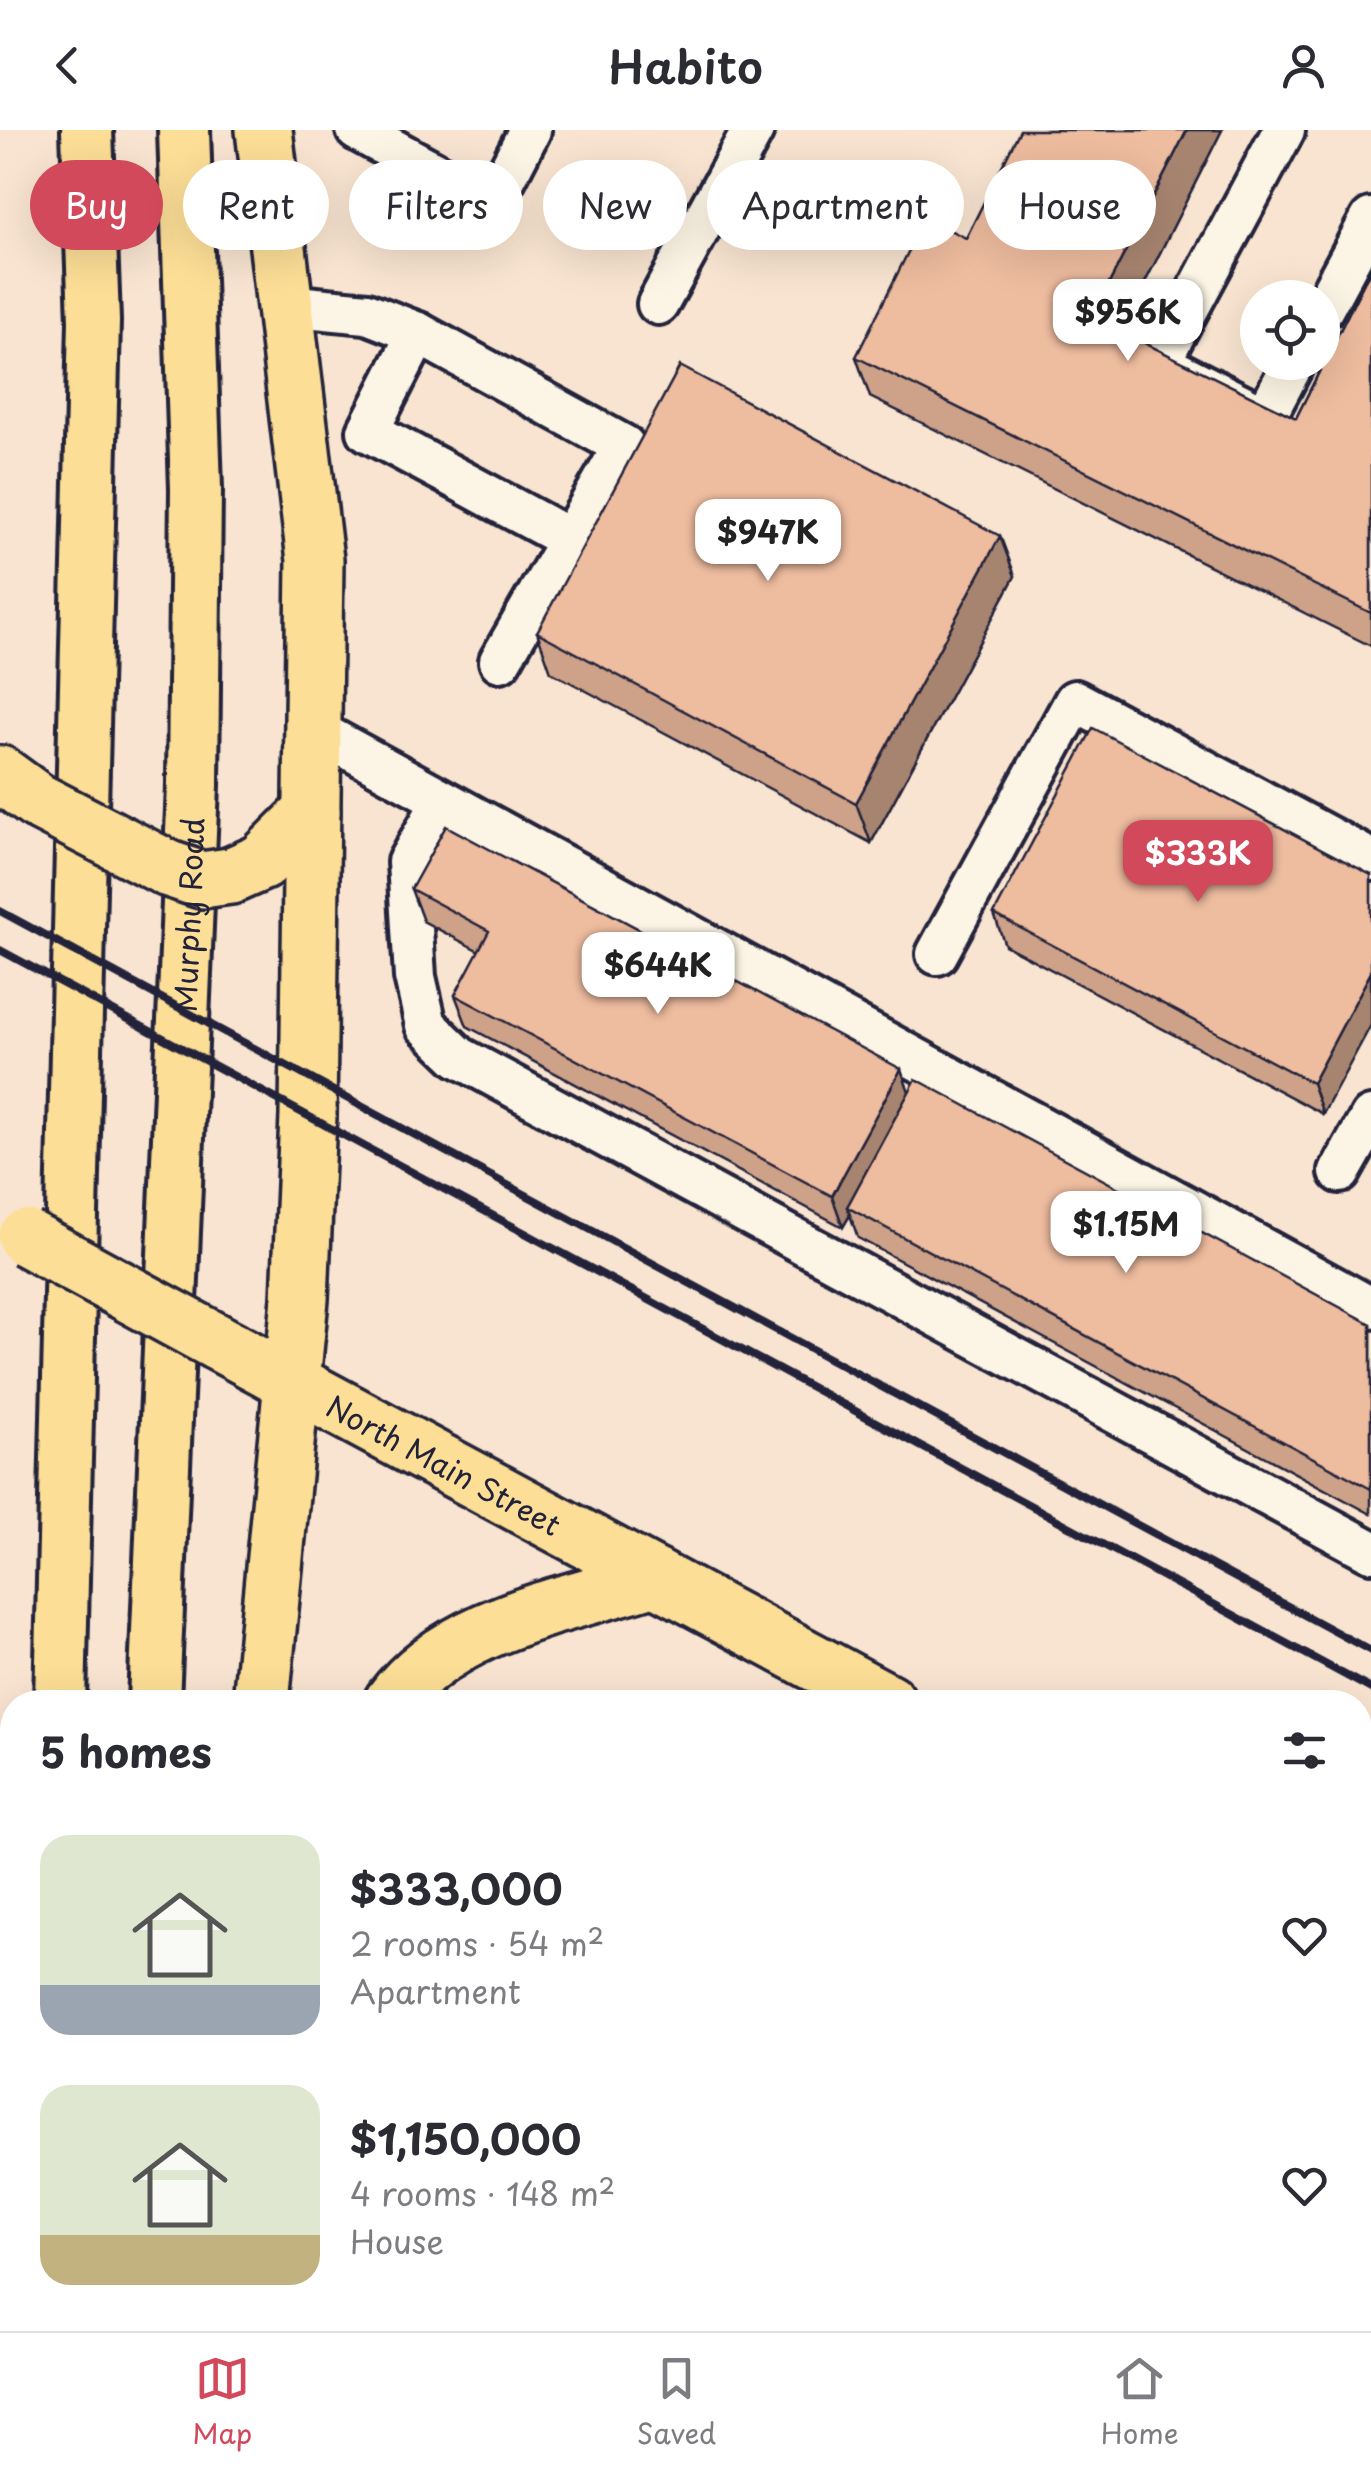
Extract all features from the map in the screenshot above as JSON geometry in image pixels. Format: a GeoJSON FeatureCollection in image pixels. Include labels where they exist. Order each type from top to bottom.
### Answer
{"type":"FeatureCollection","features":[{"type":"Feature","properties":{"kind":"highway"},"geometry":{"type":"LineString","coordinates":[[262,1690],[300,1299],[308,1116],[315,560],[264,130]]}},
{"type":"Feature","properties":{"kind":"highway"},"geometry":{"type":"LineString","coordinates":[[18,787],[169,869],[202,880],[230,876],[262,862],[312,812]]}},
{"type":"Feature","properties":{"kind":"highway","name":"North Main Street"},"geometry":{"type":"LineString","coordinates":[[13,1232],[866,1690]]}},
{"type":"Feature","properties":{"kind":"highway"},"geometry":{"type":"LineString","coordinates":[[401,1690],[456,1645],[655,1577]]}},
{"type":"Feature","properties":{"kind":"main road"},"geometry":{"type":"LineString","coordinates":[[60,1690],[94,321],[87,130]]}},
{"type":"Feature","properties":{"kind":"main road","name":"Murphy Road"},"geometry":{"type":"LineString","coordinates":[[155,1690],[194,784],[196,488],[184,130]]}},
{"type":"Feature","properties":{"kind":"street"},"geometry":{"type":"LineString","coordinates":[[357,130],[492,204],[530,130]]}},
{"type":"Feature","properties":{"kind":"street"},"geometry":{"type":"LineString","coordinates":[[658,304],[753,130]]}},
{"type":"Feature","properties":{"kind":"street"},"geometry":{"type":"LineString","coordinates":[[1284,130],[1159,364],[1265,417],[1285,380]]}},
{"type":"Feature","properties":{"kind":"street"},"geometry":{"type":"LineString","coordinates":[[1338,280],[1371,219]]}},
{"type":"Feature","properties":{"kind":"street"},"geometry":{"type":"LineString","coordinates":[[285,305],[367,313],[418,333],[624,446],[500,660]]}},
{"type":"Feature","properties":{"kind":"street"},"geometry":{"type":"LineString","coordinates":[[418,333],[368,431],[569,539]]}},
{"type":"Feature","properties":{"kind":"street"},"geometry":{"type":"LineString","coordinates":[[936,954],[1074,701],[1371,860]]}},
{"type":"Feature","properties":{"kind":"street"},"geometry":{"type":"LineString","coordinates":[[314,729],[1371,1308]]}},
{"type":"Feature","properties":{"kind":"street"},"geometry":{"type":"LineString","coordinates":[[443,800],[408,862],[410,900],[415,977],[426,1025],[459,1057],[1371,1552]]}},
{"type":"Feature","properties":{"kind":"street"},"geometry":{"type":"LineString","coordinates":[[1340,1172],[1371,1117]]}},
{"type":"Feature","properties":{"kind":"building"},"geometry":{"type":"Polygon","coordinates":[[[1020,130],[1187,130],[1156,191],[1156,160],[1005,160],[1020,130]]]}},
{"type":"Feature","properties":{"kind":"building"},"geometry":{"type":"Polygon","coordinates":[[[984,202],[984,250],[1126,250],[1092,317],[1296,418],[1315,380],[1340,380],[1340,331],[1371,269],[1371,613],[856,357],[909,250],[964,250],[984,202]]]}},
{"type":"Feature","properties":{"kind":"building"},"geometry":{"type":"Polygon","coordinates":[[[680,366],[1000,536],[856,803],[537,632],[680,366]]]}},
{"type":"Feature","properties":{"kind":"building"},"geometry":{"type":"Polygon","coordinates":[[[1093,728],[1371,875],[1371,972],[1312,1083],[994,914],[1093,728]]]}},
{"type":"Feature","properties":{"kind":"building"},"geometry":{"type":"Polygon","coordinates":[[[446,826],[901,1069],[832,1196],[455,995],[489,931],[411,889],[446,826]]]}},
{"type":"Feature","properties":{"kind":"building"},"geometry":{"type":"Polygon","coordinates":[[[916,1079],[1371,1324],[1371,1489],[847,1207],[916,1079]]]}},
{"type":"Feature","properties":{"kind":"railway"},"geometry":{"type":"LineString","coordinates":[[0,911],[1371,1651]]}},
{"type":"Feature","properties":{"kind":"railway"},"geometry":{"type":"LineString","coordinates":[[0,950],[1371,1689]]}}]}
